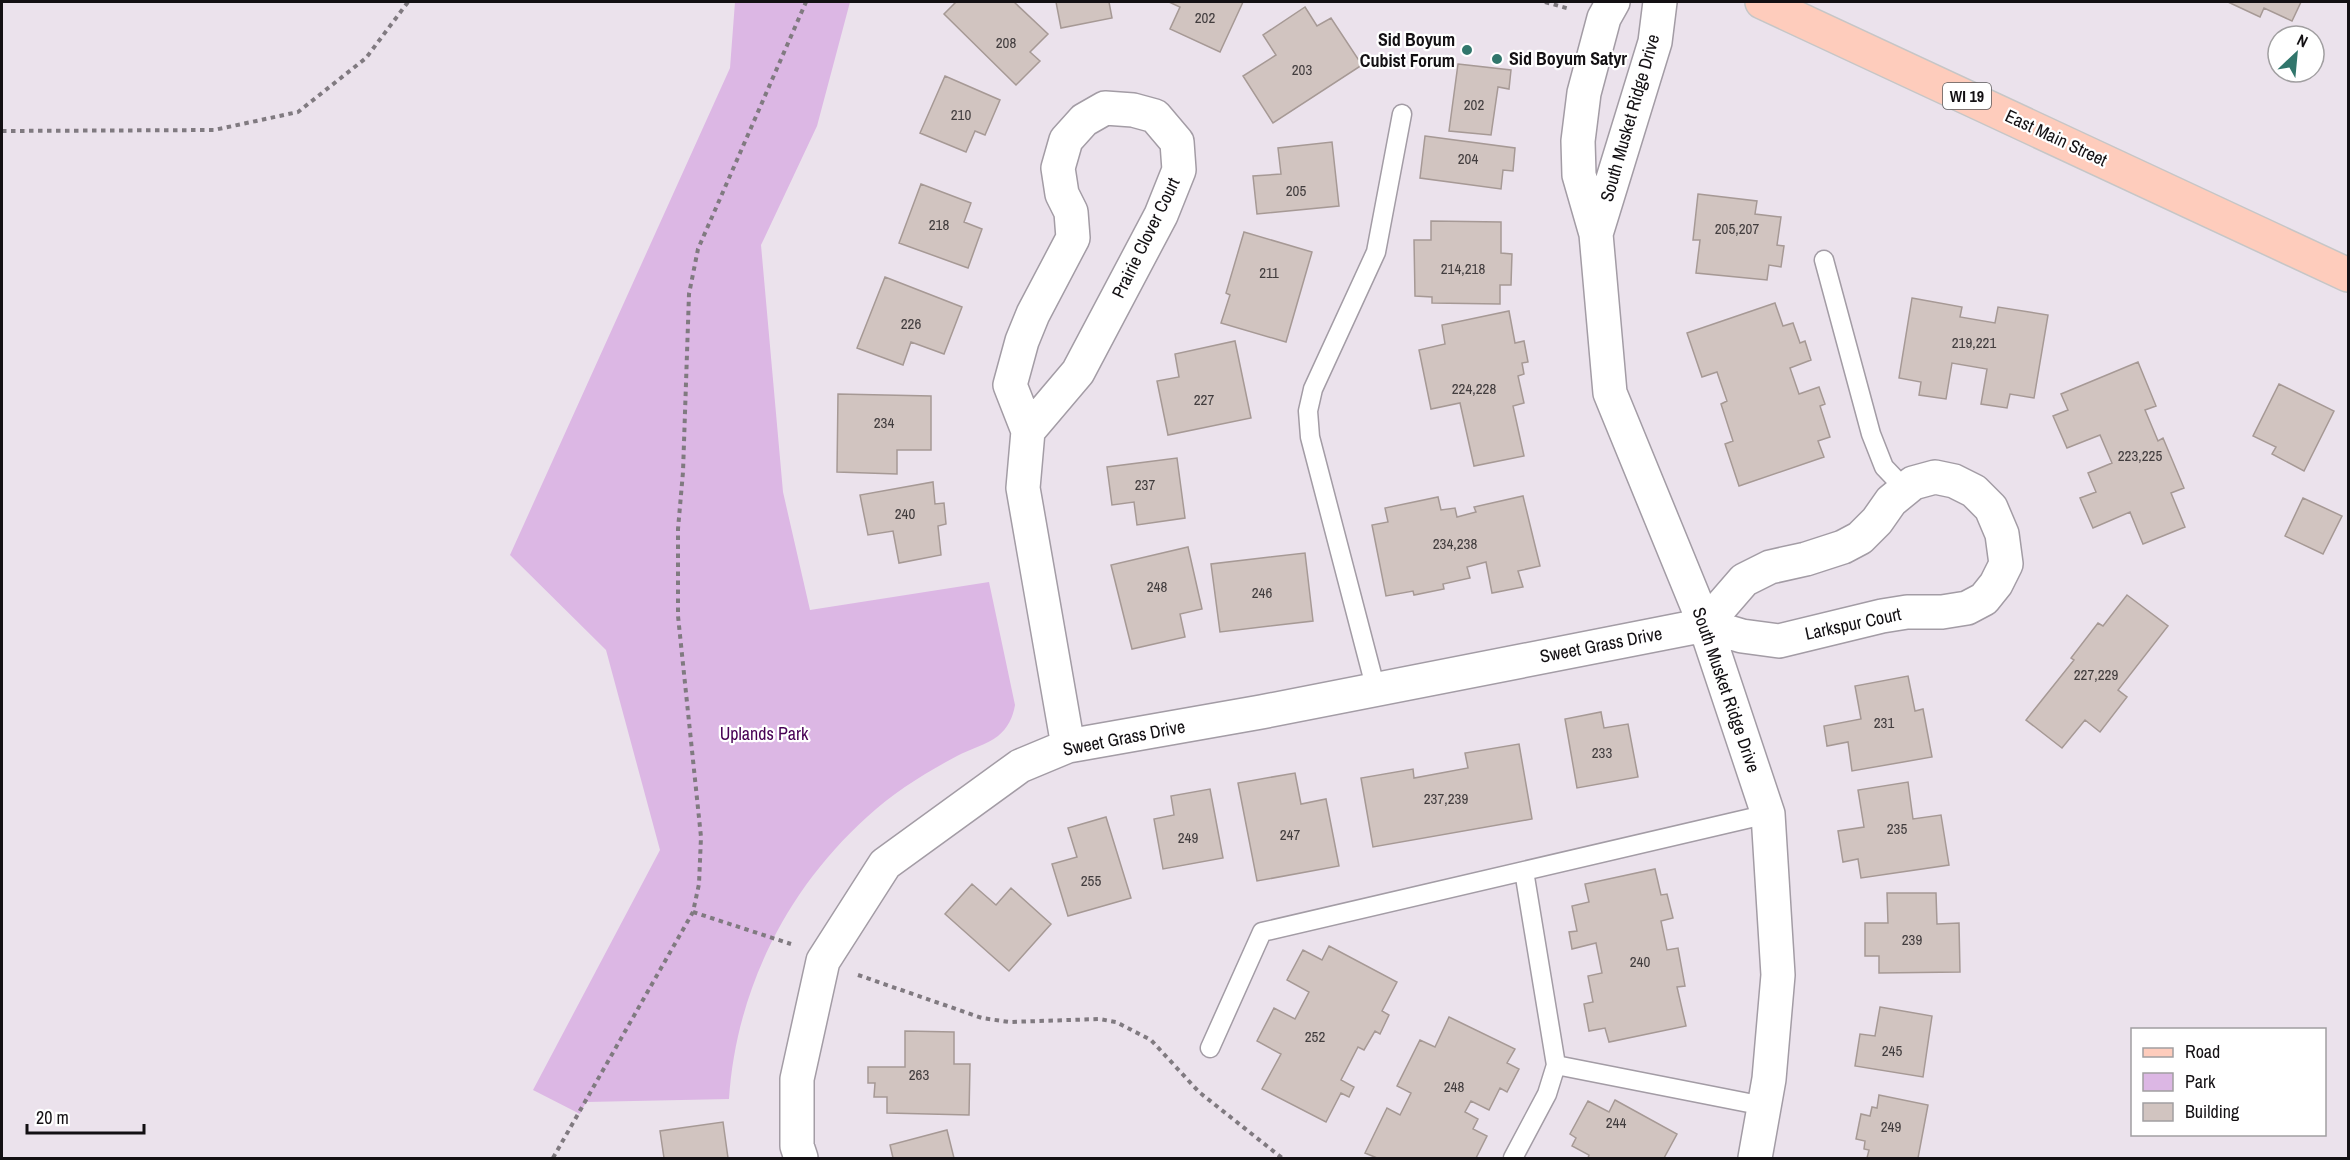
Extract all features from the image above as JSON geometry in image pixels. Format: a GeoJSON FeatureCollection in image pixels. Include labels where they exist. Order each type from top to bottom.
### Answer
{"type":"FeatureCollection","features":[{"type":"Feature","properties":{"kind":"main road","name":"East Main Street"},"geometry":{"type":"LineString","coordinates":[[1762,2],[2349,275]]}},
{"type":"Feature","properties":{"kind":"street","name":"South Musket Ridge Drive"},"geometry":{"type":"LineString","coordinates":[[1613,2],[1604,18],[1584,93],[1578,141],[1579,175],[1596,234],[1610,393],[1705,625],[1768,814],[1778,975],[1769,1079],[1755,1158]]}},
{"type":"Feature","properties":{"kind":"street","name":"South Musket Ridge Drive"},"geometry":{"type":"LineString","coordinates":[[1596,234],[1655,42],[1660,2]]}},
{"type":"Feature","properties":{"kind":"street","name":"Prairie Clover Court"},"geometry":{"type":"LineString","coordinates":[[1028,431],[1078,372],[1161,215],[1179,170],[1177,142],[1155,116],[1133,110],[1105,108],[1084,120],[1066,140],[1058,168],[1062,194],[1071,212],[1073,238],[1033,314],[1022,341],[1010,385],[1028,431],[1023,488],[1068,746]]}},
{"type":"Feature","properties":{"kind":"street","name":"Larkspur Court"},"geometry":{"type":"LineString","coordinates":[[1935,477],[1954,480],[1974,491],[1991,508],[2002,534],[2006,564],[1996,584],[1984,599],[1967,608],[1882,616],[1779,641],[1742,636],[1705,625],[1744,580],[1770,567],[1843,547],[1860,537],[1877,521],[1891,501],[1913,483],[1935,477]]}},
{"type":"Feature","properties":{"kind":"street","name":"Sweet Grass Drive"},"geometry":{"type":"LineString","coordinates":[[801,1158],[797,1146],[797,1079],[823,961],[885,864],[1020,766],[1068,746],[1376,690],[1705,625]]}},
{"type":"Feature","properties":{"kind":"lane"},"geometry":{"type":"LineString","coordinates":[[1376,690],[1310,437],[1308,411],[1313,389],[1376,252],[1402,114]]}},
{"type":"Feature","properties":{"kind":"lane"},"geometry":{"type":"LineString","coordinates":[[1824,260],[1871,434],[1884,467],[1905,489]]}},
{"type":"Feature","properties":{"kind":"lane"},"geometry":{"type":"LineString","coordinates":[[1210,1048],[1262,932],[1768,814]]}},
{"type":"Feature","properties":{"kind":"lane"},"geometry":{"type":"LineString","coordinates":[[1513,1158],[1547,1094],[1556,1065],[1524,871]]}},
{"type":"Feature","properties":{"kind":"lane"},"geometry":{"type":"LineString","coordinates":[[1556,1065],[1764,1106]]}},
{"type":"Feature","properties":{"kind":"path"},"geometry":{"type":"LineString","coordinates":[[2,130],[214,130],[298,112],[366,58],[408,2]]}},
{"type":"Feature","properties":{"kind":"path"},"geometry":{"type":"LineString","coordinates":[[553,1158],[693,912],[699,884],[701,837],[678,616],[678,529],[683,472],[689,294],[698,249],[806,2]]}},
{"type":"Feature","properties":{"kind":"path"},"geometry":{"type":"LineString","coordinates":[[1545,2],[1560,6]]}},
{"type":"Feature","properties":{"kind":"path"},"geometry":{"type":"LineString","coordinates":[[693,912],[785,940],[823,961],[982,1018],[1009,1022],[1077,1019],[1116,1022],[1151,1040],[1199,1092],[1282,1158]]}},
{"type":"Feature","properties":{"kind":"green space","name":"Uplands Park"},"geometry":{"type":"Polygon","coordinates":[[[735,2],[850,2],[817,126],[761,245],[783,492],[810,610],[989,582],[1015,705],[1009,722],[998,736],[933,769],[888,799],[838,845],[813,876],[790,909],[755,981],[742,1019],[729,1099],[586,1102],[580,1114],[533,1090],[660,850],[606,650],[510,555],[730,68],[735,2]]]}},
{"type":"Feature","properties":{"kind":"building"},"geometry":{"type":"Polygon","coordinates":[[[956,2],[1014,2],[1048,34],[1030,52],[1040,61],[1016,85],[944,14],[956,2]]]}},
{"type":"Feature","properties":{"kind":"building"},"geometry":{"type":"Polygon","coordinates":[[[1056,2],[1109,2],[1112,18],[1061,28],[1056,2]]]}},
{"type":"Feature","properties":{"kind":"building"},"geometry":{"type":"Polygon","coordinates":[[[1169,2],[1243,2],[1220,52],[1170,29],[1180,7],[1169,2]]]}},
{"type":"Feature","properties":{"kind":"building"},"geometry":{"type":"Polygon","coordinates":[[[2228,2],[2301,2],[2292,21],[2264,8],[2260,17],[2228,2]]]}},
{"type":"Feature","properties":{"kind":"building"},"geometry":{"type":"Polygon","coordinates":[[[1305,7],[1317,26],[1331,18],[1362,65],[1273,123],[1243,76],[1276,55],[1263,35],[1305,7]]]}},
{"type":"Feature","properties":{"kind":"building"},"geometry":{"type":"Polygon","coordinates":[[[1458,64],[1511,70],[1509,89],[1498,87],[1491,135],[1449,131],[1458,64]]]}},
{"type":"Feature","properties":{"kind":"building"},"geometry":{"type":"Polygon","coordinates":[[[945,76],[1000,100],[985,135],[975,131],[966,152],[920,133],[945,76]]]}},
{"type":"Feature","properties":{"kind":"building"},"geometry":{"type":"Polygon","coordinates":[[[1425,136],[1515,148],[1513,171],[1503,170],[1501,189],[1420,178],[1425,136]]]}},
{"type":"Feature","properties":{"kind":"building"},"geometry":{"type":"Polygon","coordinates":[[[1332,142],[1339,206],[1257,214],[1253,176],[1281,174],[1278,148],[1332,142]]]}},
{"type":"Feature","properties":{"kind":"building"},"geometry":{"type":"Polygon","coordinates":[[[921,184],[971,203],[964,222],[982,229],[968,268],[899,243],[921,184]]]}},
{"type":"Feature","properties":{"kind":"building"},"geometry":{"type":"Polygon","coordinates":[[[1698,194],[1757,201],[1755,214],[1781,217],[1777,245],[1784,246],[1781,267],[1769,265],[1767,280],[1696,273],[1700,240],[1693,240],[1698,194]]]}},
{"type":"Feature","properties":{"kind":"building"},"geometry":{"type":"Polygon","coordinates":[[[1431,221],[1501,222],[1501,253],[1512,254],[1511,285],[1500,285],[1500,304],[1432,303],[1432,297],[1415,296],[1414,240],[1431,240],[1431,221]]]}},
{"type":"Feature","properties":{"kind":"building"},"geometry":{"type":"Polygon","coordinates":[[[1244,232],[1312,252],[1286,342],[1221,323],[1230,295],[1226,293],[1244,232]]]}},
{"type":"Feature","properties":{"kind":"building"},"geometry":{"type":"Polygon","coordinates":[[[885,277],[962,307],[944,354],[911,342],[903,365],[857,348],[885,277]]]}},
{"type":"Feature","properties":{"kind":"building"},"geometry":{"type":"Polygon","coordinates":[[[1912,298],[1962,307],[1960,317],[1995,323],[1998,307],[2048,315],[2034,398],[2010,394],[2007,408],[1981,404],[1987,369],[1952,363],[1946,399],[1919,395],[1921,382],[1899,378],[1912,298]]]}},
{"type":"Feature","properties":{"kind":"building"},"geometry":{"type":"Polygon","coordinates":[[[1775,303],[1783,326],[1793,323],[1800,343],[1805,341],[1811,360],[1790,368],[1799,394],[1819,387],[1825,404],[1820,406],[1830,437],[1818,441],[1824,457],[1739,486],[1725,444],[1733,441],[1721,404],[1727,401],[1717,372],[1702,377],[1687,333],[1775,303]]]}},
{"type":"Feature","properties":{"kind":"building"},"geometry":{"type":"Polygon","coordinates":[[[1509,311],[1515,343],[1524,341],[1528,362],[1522,363],[1524,374],[1518,376],[1524,403],[1513,406],[1524,456],[1474,466],[1460,403],[1431,409],[1419,350],[1445,344],[1442,325],[1509,311]]]}},
{"type":"Feature","properties":{"kind":"building"},"geometry":{"type":"Polygon","coordinates":[[[1235,341],[1251,418],[1168,435],[1157,381],[1179,377],[1175,354],[1235,341]]]}},
{"type":"Feature","properties":{"kind":"building"},"geometry":{"type":"Polygon","coordinates":[[[2138,362],[2156,406],[2145,410],[2158,441],[2163,438],[2184,488],[2171,493],[2185,527],[2143,544],[2130,512],[2093,528],[2080,498],[2096,492],[2088,473],[2112,463],[2100,435],[2067,448],[2053,416],[2068,410],[2061,394],[2138,362]]]}},
{"type":"Feature","properties":{"kind":"building"},"geometry":{"type":"Polygon","coordinates":[[[2279,384],[2334,411],[2304,471],[2272,454],[2276,447],[2253,436],[2279,384]]]}},
{"type":"Feature","properties":{"kind":"building"},"geometry":{"type":"Polygon","coordinates":[[[838,394],[931,396],[931,450],[897,450],[897,474],[837,472],[838,394]]]}},
{"type":"Feature","properties":{"kind":"building"},"geometry":{"type":"Polygon","coordinates":[[[1177,458],[1185,518],[1137,525],[1134,502],[1112,505],[1107,467],[1177,458]]]}},
{"type":"Feature","properties":{"kind":"building"},"geometry":{"type":"Polygon","coordinates":[[[933,482],[935,504],[944,503],[946,524],[938,526],[941,555],[899,563],[893,531],[868,535],[860,495],[933,482]]]}},
{"type":"Feature","properties":{"kind":"building"},"geometry":{"type":"Polygon","coordinates":[[[1523,496],[1540,566],[1518,571],[1523,587],[1492,593],[1486,562],[1467,567],[1470,578],[1443,584],[1444,589],[1414,595],[1413,591],[1386,596],[1372,525],[1388,522],[1385,508],[1438,497],[1441,510],[1455,508],[1457,517],[1476,512],[1474,507],[1523,496]]]}},
{"type":"Feature","properties":{"kind":"building"},"geometry":{"type":"Polygon","coordinates":[[[2303,498],[2342,516],[2323,554],[2285,536],[2303,498]]]}},
{"type":"Feature","properties":{"kind":"building"},"geometry":{"type":"Polygon","coordinates":[[[1188,547],[1202,609],[1180,614],[1185,637],[1132,649],[1111,565],[1188,547]]]}},
{"type":"Feature","properties":{"kind":"building"},"geometry":{"type":"Polygon","coordinates":[[[1305,553],[1313,621],[1220,632],[1211,564],[1305,553]]]}},
{"type":"Feature","properties":{"kind":"building"},"geometry":{"type":"Polygon","coordinates":[[[2127,595],[2168,626],[2118,690],[2127,697],[2100,732],[2085,720],[2062,748],[2026,720],[2074,660],[2071,658],[2098,623],[2103,626],[2127,595]]]}},
{"type":"Feature","properties":{"kind":"building"},"geometry":{"type":"Polygon","coordinates":[[[1908,676],[1915,711],[1923,709],[1932,757],[1852,771],[1848,742],[1827,746],[1824,726],[1861,719],[1855,686],[1908,676]]]}},
{"type":"Feature","properties":{"kind":"building"},"geometry":{"type":"Polygon","coordinates":[[[1601,712],[1604,728],[1628,724],[1638,777],[1577,788],[1565,719],[1601,712]]]}},
{"type":"Feature","properties":{"kind":"building"},"geometry":{"type":"Polygon","coordinates":[[[1519,744],[1532,819],[1373,847],[1361,778],[1413,769],[1414,778],[1468,768],[1465,753],[1519,744]]]}},
{"type":"Feature","properties":{"kind":"building"},"geometry":{"type":"Polygon","coordinates":[[[1295,773],[1301,804],[1326,799],[1339,866],[1257,881],[1238,783],[1295,773]]]}},
{"type":"Feature","properties":{"kind":"building"},"geometry":{"type":"Polygon","coordinates":[[[1908,782],[1913,819],[1941,815],[1949,865],[1861,878],[1858,859],[1843,862],[1838,831],[1864,827],[1858,790],[1908,782]]]}},
{"type":"Feature","properties":{"kind":"building"},"geometry":{"type":"Polygon","coordinates":[[[1210,789],[1223,858],[1163,869],[1154,819],[1174,815],[1171,796],[1210,789]]]}},
{"type":"Feature","properties":{"kind":"building"},"geometry":{"type":"Polygon","coordinates":[[[1106,817],[1131,898],[1068,916],[1052,864],[1077,857],[1068,828],[1106,817]]]}},
{"type":"Feature","properties":{"kind":"building"},"geometry":{"type":"Polygon","coordinates":[[[1655,869],[1661,895],[1667,894],[1673,918],[1661,921],[1667,950],[1678,948],[1685,986],[1677,987],[1686,1026],[1609,1042],[1605,1028],[1589,1031],[1584,1004],[1593,1002],[1588,976],[1602,973],[1596,943],[1572,949],[1569,932],[1577,931],[1572,906],[1589,902],[1585,884],[1655,869]]]}},
{"type":"Feature","properties":{"kind":"building"},"geometry":{"type":"Polygon","coordinates":[[[972,884],[996,905],[1011,888],[1051,924],[1009,971],[945,914],[972,884]]]}},
{"type":"Feature","properties":{"kind":"building"},"geometry":{"type":"Polygon","coordinates":[[[1887,893],[1936,893],[1937,924],[1959,923],[1960,972],[1879,973],[1879,956],[1865,956],[1865,923],[1888,923],[1887,893]]]}},
{"type":"Feature","properties":{"kind":"building"},"geometry":{"type":"Polygon","coordinates":[[[1329,946],[1397,982],[1382,1011],[1389,1015],[1380,1034],[1375,1031],[1364,1050],[1358,1047],[1341,1080],[1354,1087],[1349,1097],[1341,1093],[1326,1122],[1262,1089],[1281,1054],[1257,1041],[1274,1008],[1295,1019],[1309,992],[1287,980],[1303,950],[1322,960],[1329,946]]]}},
{"type":"Feature","properties":{"kind":"building"},"geometry":{"type":"Polygon","coordinates":[[[1880,1007],[1932,1016],[1923,1077],[1855,1066],[1860,1034],[1875,1036],[1880,1007]]]}},
{"type":"Feature","properties":{"kind":"building"},"geometry":{"type":"Polygon","coordinates":[[[1449,1017],[1515,1049],[1507,1063],[1519,1069],[1507,1092],[1500,1088],[1489,1110],[1471,1101],[1465,1112],[1478,1119],[1473,1129],[1487,1136],[1476,1158],[1377,1158],[1365,1153],[1387,1108],[1400,1115],[1411,1093],[1397,1086],[1420,1040],[1435,1047],[1449,1017]]]}},
{"type":"Feature","properties":{"kind":"building"},"geometry":{"type":"Polygon","coordinates":[[[905,1031],[954,1032],[954,1064],[970,1064],[969,1115],[887,1113],[887,1097],[874,1097],[875,1083],[868,1083],[868,1067],[905,1067],[905,1031]]]}},
{"type":"Feature","properties":{"kind":"building"},"geometry":{"type":"Polygon","coordinates":[[[1879,1095],[1928,1105],[1918,1158],[1867,1158],[1869,1150],[1864,1149],[1865,1141],[1856,1139],[1861,1114],[1870,1116],[1872,1107],[1877,1108],[1879,1095]]]}},
{"type":"Feature","properties":{"kind":"building"},"geometry":{"type":"Polygon","coordinates":[[[1615,1100],[1677,1134],[1664,1158],[1588,1158],[1589,1155],[1572,1146],[1576,1138],[1570,1134],[1588,1101],[1609,1112],[1615,1100]]]}},
{"type":"Feature","properties":{"kind":"building"},"geometry":{"type":"Polygon","coordinates":[[[723,1122],[728,1158],[664,1158],[660,1131],[723,1122]]]}},
{"type":"Feature","properties":{"kind":"building"},"geometry":{"type":"Polygon","coordinates":[[[947,1130],[954,1158],[893,1158],[890,1145],[947,1130]]]}},
{"type":"Feature","properties":{"kind":"place","name":"Sid Boyum Cubist Forum"},"geometry":{"type":"Point","coordinates":[1467,50]}},
{"type":"Feature","properties":{"kind":"place","name":"Sid Boyum Satyr"},"geometry":{"type":"Point","coordinates":[1497,59]}}]}
